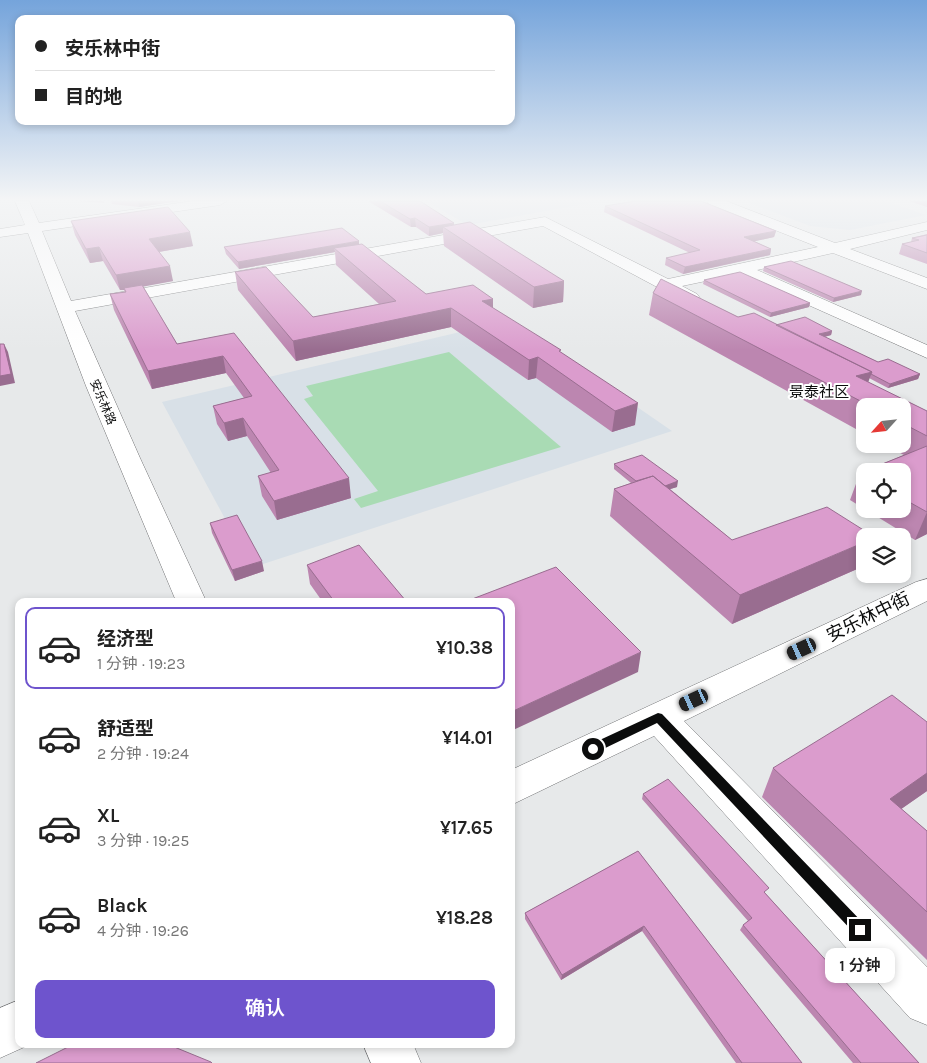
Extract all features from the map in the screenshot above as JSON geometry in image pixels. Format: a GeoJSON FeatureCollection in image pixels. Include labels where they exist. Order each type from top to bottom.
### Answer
{"type":"FeatureCollection","features":[{"type":"Feature","properties":{"kind":"street","name":"安乐林路"},"geometry":{"type":"LineString","coordinates":[[42,251],[64,308],[136,480],[189,598]]}},
{"type":"Feature","properties":{"kind":"street"},"geometry":{"type":"LineString","coordinates":[[64,308],[381,251]]}},
{"type":"Feature","properties":{"kind":"street"},"geometry":{"type":"LineString","coordinates":[[601,251],[710,307]]}},
{"type":"Feature","properties":{"kind":"street"},"geometry":{"type":"LineString","coordinates":[[666,285],[823,251]]}},
{"type":"Feature","properties":{"kind":"street"},"geometry":{"type":"LineString","coordinates":[[842,251],[927,284]]}},
{"type":"Feature","properties":{"kind":"street"},"geometry":{"type":"LineString","coordinates":[[742,268],[927,352]]}},
{"type":"Feature","properties":{"kind":"street","name":"安乐林中街"},"geometry":{"type":"LineString","coordinates":[[515,786],[927,588]]}},
{"type":"Feature","properties":{"kind":"street"},"geometry":{"type":"LineString","coordinates":[[658,717],[927,1000]]}},
{"type":"Feature","properties":{"kind":"street"},"geometry":{"type":"LineString","coordinates":[[0,1033],[15,1026]]}},
{"type":"Feature","properties":{"kind":"street"},"geometry":{"type":"LineString","coordinates":[[390,1048],[396,1063]]}},
{"type":"Feature","properties":{"kind":"shaded area"},"geometry":{"type":"Polygon","coordinates":[[[511,320],[672,431],[260,565],[230,528],[162,402],[511,320]]]}},
{"type":"Feature","properties":{"kind":"green space"},"geometry":{"type":"Polygon","coordinates":[[[449,352],[561,447],[361,508],[354,499],[378,491],[304,399],[313,396],[306,386],[449,352]]]}},
{"type":"Feature","properties":{"kind":"building"},"geometry":{"type":"Polygon","coordinates":[[[101,251],[158,251],[170,266],[116,275],[101,251]]]}},
{"type":"Feature","properties":{"kind":"building"},"geometry":{"type":"Polygon","coordinates":[[[227,251],[304,251],[238,262],[227,251]]]}},
{"type":"Feature","properties":{"kind":"building"},"geometry":{"type":"Polygon","coordinates":[[[337,251],[370,251],[426,294],[473,285],[493,299],[482,301],[561,350],[559,351],[638,403],[615,411],[538,357],[529,360],[451,308],[293,341],[235,272],[266,267],[313,317],[396,301],[337,251]]]}},
{"type":"Feature","properties":{"kind":"building"},"geometry":{"type":"Polygon","coordinates":[[[479,251],[516,251],[564,281],[534,287],[479,251]]]}},
{"type":"Feature","properties":{"kind":"building"},"geometry":{"type":"Polygon","coordinates":[[[697,251],[763,251],[685,267],[666,258],[697,251]]]}},
{"type":"Feature","properties":{"kind":"building"},"geometry":{"type":"Polygon","coordinates":[[[791,261],[862,291],[834,298],[764,267],[791,261]]]}},
{"type":"Feature","properties":{"kind":"building"},"geometry":{"type":"Polygon","coordinates":[[[740,272],[810,303],[771,313],[704,280],[740,272]]]}},
{"type":"Feature","properties":{"kind":"building"},"geometry":{"type":"Polygon","coordinates":[[[661,279],[738,317],[754,313],[872,372],[856,376],[901,398],[856,399],[653,293],[661,279]]]}},
{"type":"Feature","properties":{"kind":"building"},"geometry":{"type":"Polygon","coordinates":[[[142,285],[177,344],[234,333],[349,478],[274,501],[258,476],[279,470],[243,418],[224,423],[213,406],[252,396],[223,356],[148,371],[110,294],[126,292],[124,288],[142,285]]]}},
{"type":"Feature","properties":{"kind":"building"},"geometry":{"type":"Polygon","coordinates":[[[805,317],[832,331],[819,334],[878,362],[888,359],[920,374],[890,384],[871,374],[872,372],[776,325],[805,317]]]}},
{"type":"Feature","properties":{"kind":"building"},"geometry":{"type":"Polygon","coordinates":[[[0,344],[4,344],[11,374],[0,376],[0,344]]]}},
{"type":"Feature","properties":{"kind":"building"},"geometry":{"type":"Polygon","coordinates":[[[911,403],[927,411],[927,436],[911,428],[911,403]]]}},
{"type":"Feature","properties":{"kind":"building"},"geometry":{"type":"Polygon","coordinates":[[[927,446],[927,512],[911,503],[911,463],[885,463],[927,446]]]}},
{"type":"Feature","properties":{"kind":"building"},"geometry":{"type":"Polygon","coordinates":[[[642,455],[678,481],[665,486],[653,476],[636,481],[614,464],[642,455]]]}},
{"type":"Feature","properties":{"kind":"building"},"geometry":{"type":"Polygon","coordinates":[[[653,476],[732,540],[827,507],[860,528],[856,528],[856,546],[740,595],[614,489],[653,476]]]}},
{"type":"Feature","properties":{"kind":"building"},"geometry":{"type":"Polygon","coordinates":[[[237,515],[262,561],[232,570],[210,523],[237,515]]]}},
{"type":"Feature","properties":{"kind":"building"},"geometry":{"type":"Polygon","coordinates":[[[359,545],[403,598],[332,598],[307,565],[359,545]]]}},
{"type":"Feature","properties":{"kind":"building"},"geometry":{"type":"Polygon","coordinates":[[[556,567],[641,652],[515,710],[515,598],[475,598],[556,567]]]}},
{"type":"Feature","properties":{"kind":"building"},"geometry":{"type":"Polygon","coordinates":[[[892,695],[927,722],[927,773],[890,799],[927,831],[927,912],[773,768],[892,695]]]}},
{"type":"Feature","properties":{"kind":"building"},"geometry":{"type":"Polygon","coordinates":[[[668,779],[769,888],[764,892],[919,1063],[861,1063],[743,925],[752,918],[643,794],[668,779]]]}},
{"type":"Feature","properties":{"kind":"building"},"geometry":{"type":"Polygon","coordinates":[[[638,851],[802,1063],[742,1063],[644,926],[562,975],[525,913],[638,851]]]}},
{"type":"Feature","properties":{"kind":"building"},"geometry":{"type":"Polygon","coordinates":[[[66,1048],[177,1048],[212,1063],[36,1063],[66,1048]]]}},
{"type":"Feature","properties":{"kind":"district","name":"景泰社区"},"geometry":{"type":"Point","coordinates":[819,392]}},
{"type":"Feature","properties":{"kind":"route"},"geometry":{"type":"LineString","coordinates":[[593,749],[658,717],[860,930]]}}]}
